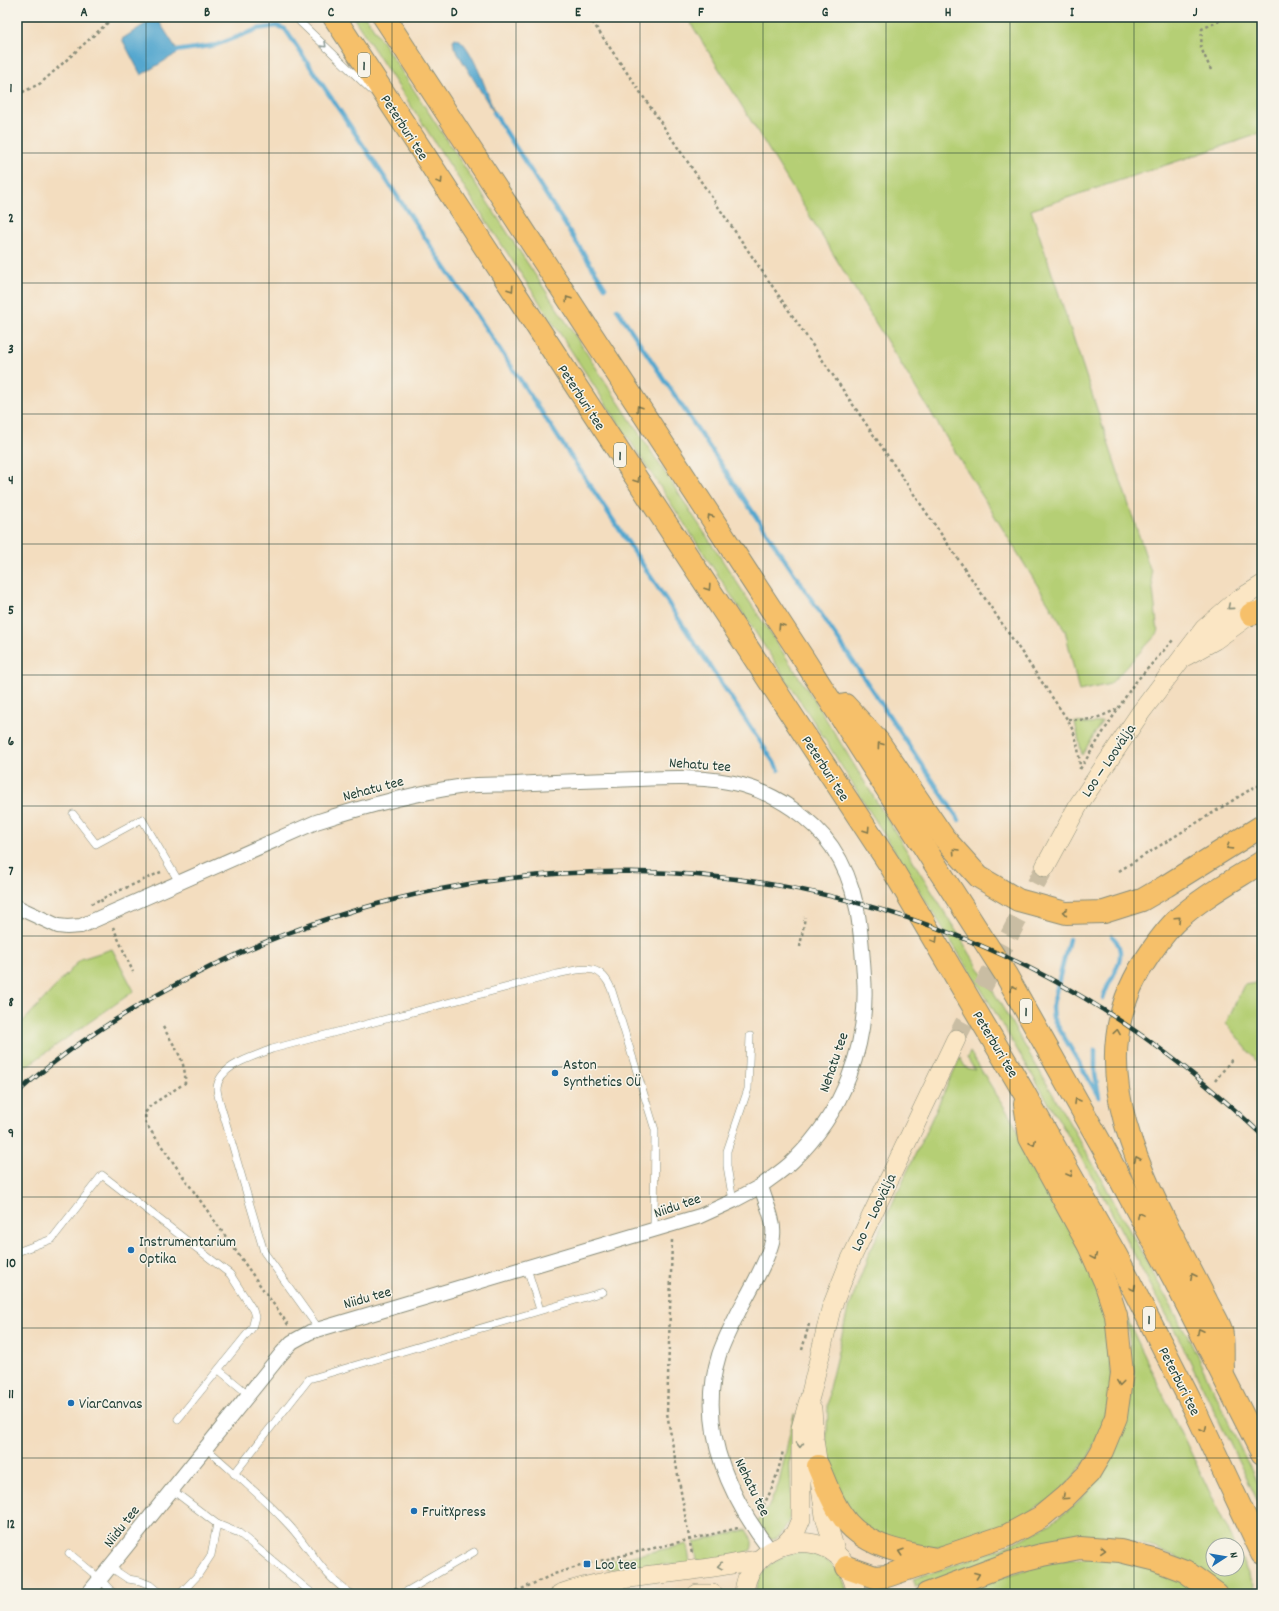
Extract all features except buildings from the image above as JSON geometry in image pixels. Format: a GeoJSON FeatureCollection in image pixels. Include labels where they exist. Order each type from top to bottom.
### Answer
{"type":"FeatureCollection","features":[{"type":"Feature","properties":{"kind":"highway","name":"Peterburi tee"},"geometry":{"type":"LineString","coordinates":[[334,17],[395,113],[890,865],[1023,1091],[1117,1257],[1194,1408],[1262,1553]]}},
{"type":"Feature","properties":{"kind":"highway","name":"1"},"geometry":{"type":"LineString","coordinates":[[384,17],[803,658],[1006,975],[1104,1149],[1175,1281],[1262,1453]]}},
{"type":"Feature","properties":{"kind":"highway"},"geometry":{"type":"LineString","coordinates":[[803,658],[878,742],[944,838],[979,877],[1018,900],[1066,913],[1104,912],[1142,900],[1262,826]]}},
{"type":"Feature","properties":{"kind":"highway"},"geometry":{"type":"LineString","coordinates":[[1224,1378],[1221,1329],[1153,1196],[1134,1152],[1120,1102],[1116,1069],[1116,1033],[1124,1002],[1131,983],[1162,935],[1193,907],[1262,862]]}},
{"type":"Feature","properties":{"kind":"highway"},"geometry":{"type":"LineString","coordinates":[[842,1561],[875,1576],[887,1576],[1008,1535],[1041,1517],[1065,1497],[1089,1473],[1102,1451],[1116,1417],[1122,1373],[1116,1315],[1105,1282],[1089,1246],[1030,1138],[1023,1091]]}},
{"type":"Feature","properties":{"kind":"highway"},"geometry":{"type":"LineString","coordinates":[[818,1466],[841,1515],[850,1526],[872,1542],[909,1554],[939,1559]]}},
{"type":"Feature","properties":{"kind":"highway"},"geometry":{"type":"LineString","coordinates":[[927,1594],[1010,1563],[1080,1548],[1120,1551],[1153,1559],[1185,1570],[1218,1594]]}},
{"type":"Feature","properties":{"kind":"street","name":"Loo — Loovälja"},"geometry":{"type":"LineString","coordinates":[[1045,867],[1079,804],[1141,712],[1204,628],[1235,602],[1262,585]]}},
{"type":"Feature","properties":{"kind":"street","name":"Loo — Loovälja"},"geometry":{"type":"LineString","coordinates":[[1180,660],[1215,640],[1258,612]]}},
{"type":"Feature","properties":{"kind":"street","name":"Nehatu tee"},"geometry":{"type":"LineString","coordinates":[[17,906],[58,926],[81,926],[323,820],[396,798],[468,786],[675,778],[711,779],[744,786],[776,798],[796,812],[831,845],[844,866],[853,888],[859,914],[862,946],[864,1018],[858,1049],[849,1077],[836,1105],[820,1130],[793,1161],[761,1186],[771,1219],[774,1236],[769,1251],[728,1333],[719,1355],[714,1379],[712,1409],[715,1438],[724,1474],[750,1522],[771,1551]]}},
{"type":"Feature","properties":{"kind":"street","name":"Loo — Loovälja"},"geometry":{"type":"LineString","coordinates":[[744,1594],[744,1588],[749,1573],[771,1551],[795,1533],[801,1519],[801,1428],[831,1309],[850,1261],[956,1039]]}},
{"type":"Feature","properties":{"kind":"street","name":"Niidu tee"},"geometry":{"type":"LineString","coordinates":[[88,1594],[282,1353],[292,1342],[310,1332],[315,1323],[527,1268],[672,1225],[700,1216],[761,1186]]}},
{"type":"Feature","properties":{"kind":"street","name":"Loo — Loovälja"},"geometry":{"type":"LineString","coordinates":[[811,1393],[814,1439],[825,1516],[842,1561],[854,1581],[857,1594]]}},
{"type":"Feature","properties":{"kind":"street"},"geometry":{"type":"LineString","coordinates":[[560,1594],[601,1583],[694,1570],[803,1542],[820,1545],[842,1561]]}},
{"type":"Feature","properties":{"kind":"street"},"geometry":{"type":"LineString","coordinates":[[697,1594],[713,1594]]}},
{"type":"Feature","properties":{"kind":"lane"},"geometry":{"type":"LineString","coordinates":[[297,17],[300,22],[395,113]]}},
{"type":"Feature","properties":{"kind":"lane"},"geometry":{"type":"LineString","coordinates":[[73,814],[96,844],[142,819],[179,882]]}},
{"type":"Feature","properties":{"kind":"lane"},"geometry":{"type":"LineString","coordinates":[[315,1323],[264,1252],[220,1104],[217,1088],[220,1076],[229,1067],[272,1049],[557,974],[588,968],[598,972],[608,981],[655,1130],[654,1230]]}},
{"type":"Feature","properties":{"kind":"lane"},"geometry":{"type":"LineString","coordinates":[[733,1201],[727,1166],[727,1151],[748,1090],[750,1036]]}},
{"type":"Feature","properties":{"kind":"lane"},"geometry":{"type":"LineString","coordinates":[[17,1252],[52,1239],[102,1175],[230,1274],[253,1310],[255,1317],[252,1328],[178,1419]]}},
{"type":"Feature","properties":{"kind":"lane"},"geometry":{"type":"LineString","coordinates":[[527,1268],[540,1310]]}},
{"type":"Feature","properties":{"kind":"lane"},"geometry":{"type":"LineString","coordinates":[[234,1474],[309,1379],[603,1292]]}},
{"type":"Feature","properties":{"kind":"lane"},"geometry":{"type":"LineString","coordinates":[[218,1370],[248,1394]]}},
{"type":"Feature","properties":{"kind":"lane"},"geometry":{"type":"LineString","coordinates":[[205,1447],[284,1519],[300,1537],[328,1574],[346,1591],[352,1594]]}},
{"type":"Feature","properties":{"kind":"lane"},"geometry":{"type":"LineString","coordinates":[[171,1489],[217,1524],[239,1533],[313,1594]]}},
{"type":"Feature","properties":{"kind":"lane"},"geometry":{"type":"LineString","coordinates":[[180,1594],[198,1575],[211,1555],[217,1524]]}},
{"type":"Feature","properties":{"kind":"lane"},"geometry":{"type":"LineString","coordinates":[[402,1594],[474,1552]]}},
{"type":"Feature","properties":{"kind":"lane"},"geometry":{"type":"LineString","coordinates":[[69,1553],[100,1579],[114,1594]]}},
{"type":"Feature","properties":{"kind":"lane"},"geometry":{"type":"LineString","coordinates":[[110,1567],[128,1579],[140,1581],[150,1585],[161,1594]]}},
{"type":"Feature","properties":{"kind":"path"},"geometry":{"type":"LineString","coordinates":[[17,95],[41,83],[114,17]]}},
{"type":"Feature","properties":{"kind":"path"},"geometry":{"type":"LineString","coordinates":[[588,17],[1067,719],[1076,734],[1080,768]]}},
{"type":"Feature","properties":{"kind":"path"},"geometry":{"type":"LineString","coordinates":[[1211,70],[1201,48],[1202,29],[1221,20],[1250,17],[1262,24]]}},
{"type":"Feature","properties":{"kind":"path"},"geometry":{"type":"LineString","coordinates":[[1067,719],[1085,720],[1099,718],[1117,709]]}},
{"type":"Feature","properties":{"kind":"path"},"geometry":{"type":"LineString","coordinates":[[1118,871],[1256,786],[1262,786]]}},
{"type":"Feature","properties":{"kind":"path"},"geometry":{"type":"LineString","coordinates":[[87,906],[101,899]]}},
{"type":"Feature","properties":{"kind":"path"},"geometry":{"type":"LineString","coordinates":[[108,915],[133,972]]}},
{"type":"Feature","properties":{"kind":"path"},"geometry":{"type":"LineString","coordinates":[[800,946],[805,917]]}},
{"type":"Feature","properties":{"kind":"path"},"geometry":{"type":"LineString","coordinates":[[163,1027],[184,1064],[186,1074],[185,1083],[151,1105],[145,1113],[146,1124],[289,1326],[315,1323]]}},
{"type":"Feature","properties":{"kind":"path"},"geometry":{"type":"LineString","coordinates":[[1214,1081],[1234,1058]]}},
{"type":"Feature","properties":{"kind":"path"},"geometry":{"type":"LineString","coordinates":[[672,1225],[668,1413],[693,1556]]}},
{"type":"Feature","properties":{"kind":"path"},"geometry":{"type":"LineString","coordinates":[[511,1594],[554,1574],[631,1553],[744,1526]]}},
{"type":"Feature","properties":{"kind":"green space"},"geometry":{"type":"Polygon","coordinates":[[[353,17],[366,17],[816,703],[996,996],[1096,1169],[1188,1337],[1262,1493],[1262,1510],[1180,1340],[1092,1176],[989,1002],[812,719],[353,17]]]}},
{"type":"Feature","properties":{"kind":"green space"},"geometry":{"type":"Polygon","coordinates":[[[687,17],[1262,17],[1262,133],[1031,210],[1151,572],[1158,633],[1110,684],[1079,691],[1065,630],[687,17]]]}},
{"type":"Feature","properties":{"kind":"green space"},"geometry":{"type":"Polygon","coordinates":[[[1102,721],[1082,755],[1075,722],[1091,724],[1102,721]]]}},
{"type":"Feature","properties":{"kind":"green space"},"geometry":{"type":"Polygon","coordinates":[[[112,949],[134,991],[28,1065],[17,1076],[17,1028],[81,959],[112,949]]]}},
{"type":"Feature","properties":{"kind":"green space"},"geometry":{"type":"Polygon","coordinates":[[[1262,982],[1262,1068],[1226,1023],[1244,985],[1262,982]]]}},
{"type":"Feature","properties":{"kind":"green space"},"geometry":{"type":"Polygon","coordinates":[[[970,1052],[1011,1118],[1082,1247],[1106,1315],[1110,1338],[1112,1390],[1104,1423],[1089,1456],[1068,1484],[1049,1501],[1006,1525],[952,1545],[935,1548],[918,1547],[866,1529],[853,1517],[828,1468],[826,1450],[829,1388],[847,1314],[868,1256],[960,1058],[966,1068],[975,1070],[967,1058],[970,1052]]]}},
{"type":"Feature","properties":{"kind":"green space"},"geometry":{"type":"Polygon","coordinates":[[[1127,1319],[1231,1537],[1205,1537],[1205,1574],[1170,1554],[1137,1543],[1105,1539],[1073,1540],[1041,1545],[1009,1553],[916,1587],[913,1579],[961,1563],[1013,1543],[1038,1531],[1060,1517],[1080,1500],[1095,1481],[1120,1434],[1125,1420],[1131,1388],[1130,1348],[1127,1319]]]}},
{"type":"Feature","properties":{"kind":"green space"},"geometry":{"type":"Polygon","coordinates":[[[794,1414],[790,1463],[791,1510],[786,1528],[780,1535],[773,1538],[764,1533],[757,1523],[770,1504],[779,1483],[794,1414]]]}},
{"type":"Feature","properties":{"kind":"green space"},"geometry":{"type":"Polygon","coordinates":[[[746,1530],[752,1539],[751,1550],[744,1553],[701,1562],[697,1560],[694,1542],[746,1530]]]}},
{"type":"Feature","properties":{"kind":"green space"},"geometry":{"type":"Polygon","coordinates":[[[687,1544],[690,1563],[607,1569],[606,1562],[687,1544]]]}},
{"type":"Feature","properties":{"kind":"green space"},"geometry":{"type":"Polygon","coordinates":[[[798,1552],[816,1555],[831,1564],[842,1577],[847,1594],[755,1594],[760,1578],[769,1566],[782,1557],[798,1552]]]}},
{"type":"Feature","properties":{"kind":"green space"},"geometry":{"type":"Polygon","coordinates":[[[1103,1557],[1164,1570],[1205,1594],[1099,1594],[1083,1591],[1059,1594],[948,1594],[1052,1561],[1103,1557]]]}},
{"type":"Feature","properties":{"kind":"green space"},"geometry":{"type":"Polygon","coordinates":[[[1245,1566],[1258,1594],[1236,1595],[1210,1577],[1245,1577],[1245,1566]]]}},
{"type":"Feature","properties":{"kind":"water"},"geometry":{"type":"Polygon","coordinates":[[[156,17],[176,48],[176,54],[141,75],[122,39],[156,17]]]}},
{"type":"Feature","properties":{"kind":"water"},"geometry":{"type":"Polygon","coordinates":[[[455,38],[461,41],[473,58],[484,83],[494,113],[454,47],[453,40],[455,38]]]}},
{"type":"Feature","properties":{"kind":"waterway"},"geometry":{"type":"LineString","coordinates":[[176,51],[216,45],[258,29],[277,26],[285,29],[779,770]]}},
{"type":"Feature","properties":{"kind":"waterway"},"geometry":{"type":"LineString","coordinates":[[494,113],[605,287]]}},
{"type":"Feature","properties":{"kind":"waterway"},"geometry":{"type":"LineString","coordinates":[[617,309],[959,820]]}},
{"type":"Feature","properties":{"kind":"waterway"},"geometry":{"type":"LineString","coordinates":[[1103,998],[1118,966],[1120,958],[1118,943],[1112,936]]}},
{"type":"Feature","properties":{"kind":"waterway"},"geometry":{"type":"LineString","coordinates":[[1069,939],[1052,1008],[1053,1018],[1099,1097],[1095,1074],[1095,1050]]}},
{"type":"Feature","properties":{"kind":"tunnel"},"geometry":{"type":"LineString","coordinates":[[956,1039],[1045,867]]}},
{"type":"Feature","properties":{"kind":"railway"},"geometry":{"type":"LineString","coordinates":[[17,1093],[62,1056],[135,1007],[212,966],[313,924],[418,894],[524,877],[631,872],[738,879],[844,899],[947,932],[1047,977],[1076,993],[1133,1029],[1213,1090],[1262,1135]]}},
{"type":"Feature","properties":{"kind":"place","name":"Aston Synthetics OÜ"},"geometry":{"type":"Point","coordinates":[555,1073]}},
{"type":"Feature","properties":{"kind":"place","name":"Instrumentarium Optika"},"geometry":{"type":"Point","coordinates":[131,1250]}},
{"type":"Feature","properties":{"kind":"place","name":"ViarCanvas"},"geometry":{"type":"Point","coordinates":[71,1403]}},
{"type":"Feature","properties":{"kind":"place","name":"FruitXpress"},"geometry":{"type":"Point","coordinates":[414,1511]}},
{"type":"Feature","properties":{"kind":"place","name":"Loo tee"},"geometry":{"type":"Point","coordinates":[587,1564]}}]}
